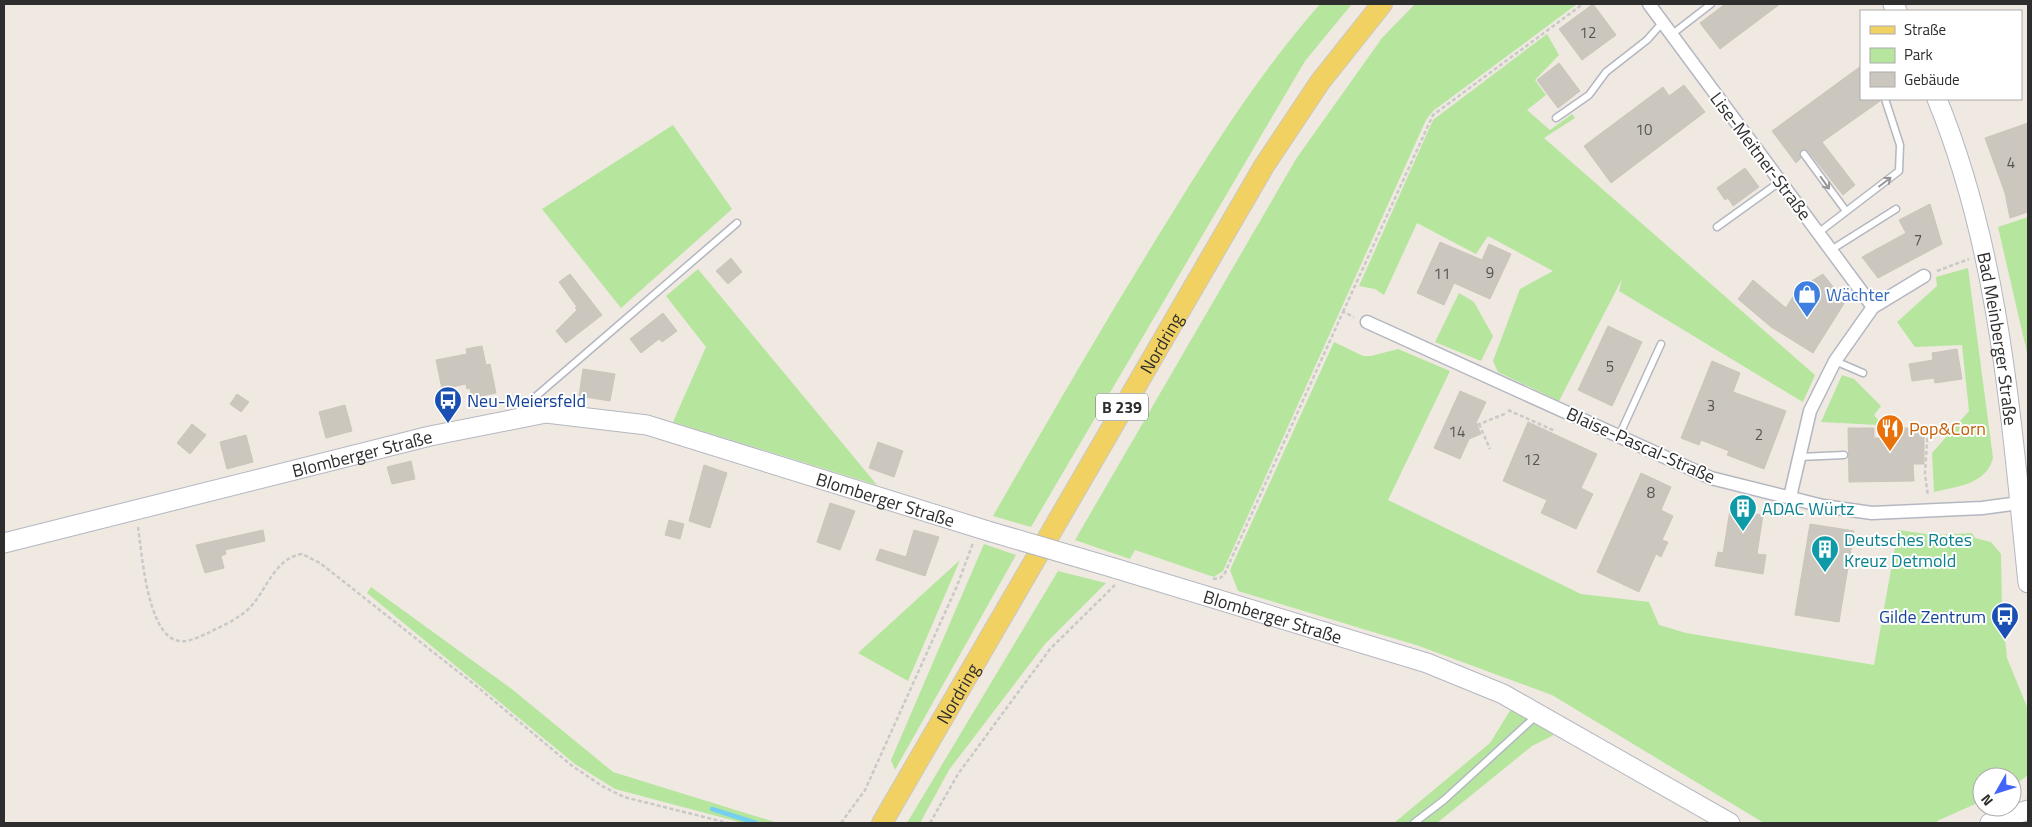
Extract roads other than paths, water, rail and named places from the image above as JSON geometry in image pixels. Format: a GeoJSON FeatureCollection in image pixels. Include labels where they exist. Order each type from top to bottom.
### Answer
{"type":"FeatureCollection","features":[{"type":"Feature","properties":{"kind":"main road","name":"Nordring"},"geometry":{"type":"LineString","coordinates":[[882,823],[1264,166],[1320,82],[1382,4]]}},
{"type":"Feature","properties":{"kind":"main road","name":"Bad Meinberger Straße"},"geometry":{"type":"LineString","coordinates":[[1936,100],[1970,194],[1994,300],[2024,502],[2028,583]]}},
{"type":"Feature","properties":{"kind":"main road","name":"Blomberger Straße"},"geometry":{"type":"LineString","coordinates":[[4,543],[430,436],[526,416],[546,413],[647,425],[1427,664],[1503,694],[1730,823]]}},
{"type":"Feature","properties":{"kind":"main road"},"geometry":{"type":"LineString","coordinates":[[1990,823],[2028,810]]}},
{"type":"Feature","properties":{"kind":"street","name":"Lise-Meitner-Straße"},"geometry":{"type":"LineString","coordinates":[[1650,4],[1662,23],[1873,307]]}},
{"type":"Feature","properties":{"kind":"street"},"geometry":{"type":"LineString","coordinates":[[1790,497],[1810,411],[1835,360],[1873,307],[1924,276]]}},
{"type":"Feature","properties":{"kind":"street","name":"Blaise-Pascal-Straße"},"geometry":{"type":"LineString","coordinates":[[1367,322],[1711,478],[1823,506],[1872,512],[1982,508],[2024,502]]}},
{"type":"Feature","properties":{"kind":"lane"},"geometry":{"type":"LineString","coordinates":[[1671,35],[1711,4]]}},
{"type":"Feature","properties":{"kind":"lane"},"geometry":{"type":"LineString","coordinates":[[1556,118],[1590,95],[1606,72],[1646,40],[1662,23]]}},
{"type":"Feature","properties":{"kind":"lane"},"geometry":{"type":"LineString","coordinates":[[1818,232],[1899,171],[1900,145],[1885,100]]}},
{"type":"Feature","properties":{"kind":"lane"},"geometry":{"type":"LineString","coordinates":[[1804,154],[1846,212]]}},
{"type":"Feature","properties":{"kind":"lane"},"geometry":{"type":"LineString","coordinates":[[1717,227],[1781,181]]}},
{"type":"Feature","properties":{"kind":"lane"},"geometry":{"type":"LineString","coordinates":[[1831,250],[1896,209]]}},
{"type":"Feature","properties":{"kind":"lane"},"geometry":{"type":"LineString","coordinates":[[526,416],[528,405],[534,398],[736,223]]}},
{"type":"Feature","properties":{"kind":"lane"},"geometry":{"type":"LineString","coordinates":[[1618,436],[1660,344]]}},
{"type":"Feature","properties":{"kind":"lane"},"geometry":{"type":"LineString","coordinates":[[1835,360],[1863,373]]}},
{"type":"Feature","properties":{"kind":"lane"},"geometry":{"type":"LineString","coordinates":[[1799,457],[1844,455]]}},
{"type":"Feature","properties":{"kind":"lane"},"geometry":{"type":"LineString","coordinates":[[1414,823],[1444,800],[1539,713]]}},
{"type":"Feature","properties":{"kind":"waterway"},"geometry":{"type":"LineString","coordinates":[[712,809],[756,823]]}},
{"type":"Feature","properties":{"kind":"place","name":"Wächter"},"geometry":{"type":"Point","coordinates":[1807,318]}},
{"type":"Feature","properties":{"kind":"place","name":"Neu-Meiersfeld"},"geometry":{"type":"Point","coordinates":[448,424]}},
{"type":"Feature","properties":{"kind":"place","name":"Pop&Corn"},"geometry":{"type":"Point","coordinates":[1890,452]}},
{"type":"Feature","properties":{"kind":"place","name":"ADAC Würtz"},"geometry":{"type":"Point","coordinates":[1743,532]}},
{"type":"Feature","properties":{"kind":"place","name":"Deutsches Rotes Kreuz Detmold"},"geometry":{"type":"Point","coordinates":[1825,573]}},
{"type":"Feature","properties":{"kind":"place","name":"Gilde Zentrum"},"geometry":{"type":"Point","coordinates":[2005,640]}}]}
